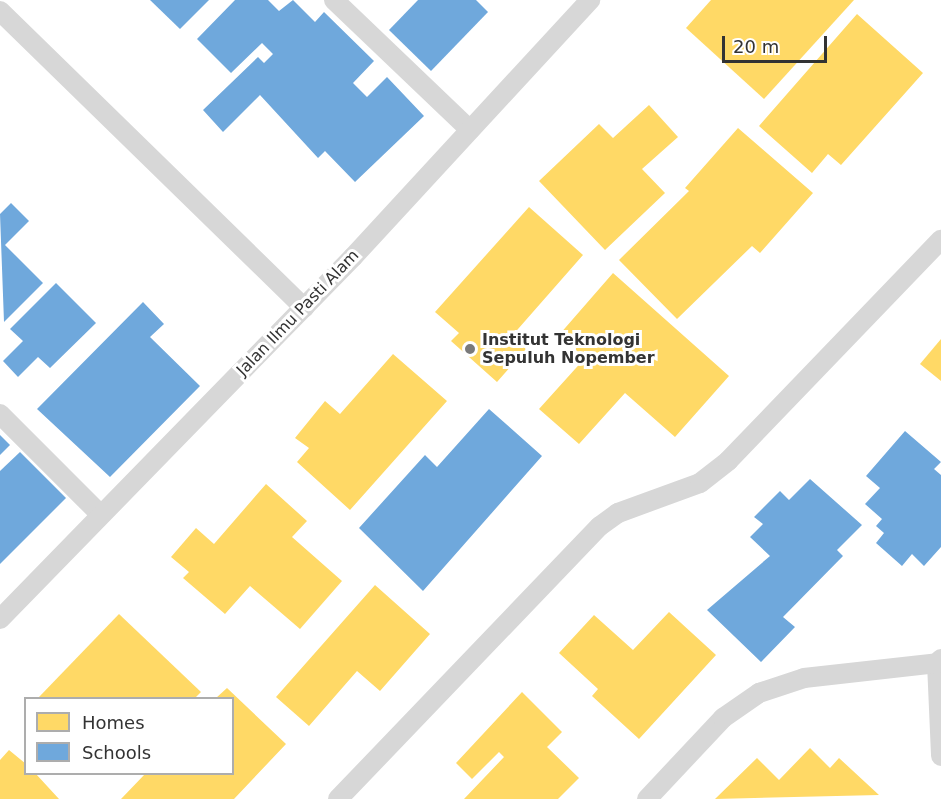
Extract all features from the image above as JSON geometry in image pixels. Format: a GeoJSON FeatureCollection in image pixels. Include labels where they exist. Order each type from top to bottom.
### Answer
{"type":"FeatureCollection","features":[{"type":"Feature","properties":{"kind":"lane"},"geometry":{"type":"LineString","coordinates":[[334,0],[470,130]]}},
{"type":"Feature","properties":{"kind":"lane","name":"Jalan Ilmu Pasti Alam"},"geometry":{"type":"LineString","coordinates":[[0,619],[100,514],[304,308],[590,0]]}},
{"type":"Feature","properties":{"kind":"lane"},"geometry":{"type":"LineString","coordinates":[[0,11],[304,308]]}},
{"type":"Feature","properties":{"kind":"lane"},"geometry":{"type":"LineString","coordinates":[[338,799],[600,526],[618,513],[692,487],[728,461],[941,240]]}},
{"type":"Feature","properties":{"kind":"lane"},"geometry":{"type":"LineString","coordinates":[[0,414],[100,514]]}},
{"type":"Feature","properties":{"kind":"lane"},"geometry":{"type":"LineString","coordinates":[[647,799],[723,718],[759,693],[804,678],[939,661],[941,756]]}},
{"type":"Feature","properties":{"kind":"building: Homes"},"geometry":{"type":"Polygon","coordinates":[[[711,0],[854,0],[764,99],[686,28],[711,0]]]}},
{"type":"Feature","properties":{"kind":"building: Homes"},"geometry":{"type":"Polygon","coordinates":[[[857,14],[923,73],[841,165],[828,154],[812,173],[759,126],[857,14]]]}},
{"type":"Feature","properties":{"kind":"building: Homes"},"geometry":{"type":"Polygon","coordinates":[[[649,105],[678,137],[642,169],[665,193],[605,250],[539,181],[599,124],[613,138],[649,105]]]}},
{"type":"Feature","properties":{"kind":"building: Homes"},"geometry":{"type":"Polygon","coordinates":[[[738,128],[813,193],[760,253],[752,246],[677,319],[619,260],[689,191],[685,188],[738,128]]]}},
{"type":"Feature","properties":{"kind":"building: Homes"},"geometry":{"type":"Polygon","coordinates":[[[529,207],[583,255],[511,337],[526,349],[497,382],[451,341],[459,333],[435,312],[529,207]]]}},
{"type":"Feature","properties":{"kind":"building: Homes"},"geometry":{"type":"Polygon","coordinates":[[[613,273],[729,376],[675,437],[625,393],[579,444],[539,409],[585,358],[559,335],[613,273]]]}},
{"type":"Feature","properties":{"kind":"building: Homes"},"geometry":{"type":"Polygon","coordinates":[[[941,339],[941,381],[920,364],[941,339]]]}},
{"type":"Feature","properties":{"kind":"building: Homes"},"geometry":{"type":"Polygon","coordinates":[[[393,354],[447,401],[350,510],[297,462],[309,448],[295,438],[325,401],[340,414],[393,354]]]}},
{"type":"Feature","properties":{"kind":"building: Homes"},"geometry":{"type":"Polygon","coordinates":[[[266,484],[307,521],[292,537],[342,581],[300,629],[250,586],[225,614],[183,578],[189,572],[171,557],[196,528],[214,544],[266,484]]]}},
{"type":"Feature","properties":{"kind":"building: Homes"},"geometry":{"type":"Polygon","coordinates":[[[375,585],[430,634],[380,691],[357,671],[309,726],[276,697],[375,585]]]}},
{"type":"Feature","properties":{"kind":"building: Homes"},"geometry":{"type":"Polygon","coordinates":[[[669,612],[716,655],[639,739],[592,696],[598,689],[559,653],[594,615],[633,650],[669,612]]]}},
{"type":"Feature","properties":{"kind":"building: Homes"},"geometry":{"type":"Polygon","coordinates":[[[119,614],[201,692],[196,697],[39,697],[119,614]]]}},
{"type":"Feature","properties":{"kind":"building: Homes"},"geometry":{"type":"Polygon","coordinates":[[[227,688],[286,744],[234,799],[121,799],[144,775],[234,775],[234,697],[217,697],[227,688]]]}},
{"type":"Feature","properties":{"kind":"building: Homes"},"geometry":{"type":"Polygon","coordinates":[[[522,692],[562,732],[547,747],[579,778],[558,799],[464,799],[504,757],[499,752],[472,779],[456,763],[522,692]]]}},
{"type":"Feature","properties":{"kind":"building: Homes"},"geometry":{"type":"Polygon","coordinates":[[[810,748],[830,768],[839,758],[879,795],[715,799],[757,758],[779,780],[810,748]]]}},
{"type":"Feature","properties":{"kind":"building: Homes"},"geometry":{"type":"Polygon","coordinates":[[[9,750],[24,762],[24,775],[37,775],[59,799],[0,799],[0,760],[9,750]]]}},
{"type":"Feature","properties":{"kind":"building: Schools"},"geometry":{"type":"Polygon","coordinates":[[[150,0],[209,0],[180,29],[150,0]]]}},
{"type":"Feature","properties":{"kind":"building: Schools"},"geometry":{"type":"Polygon","coordinates":[[[235,0],[268,0],[279,11],[293,0],[315,22],[324,12],[374,61],[353,83],[367,97],[387,77],[424,116],[355,182],[325,151],[318,158],[260,95],[223,132],[203,110],[258,57],[264,63],[273,54],[262,43],[231,73],[197,39],[235,0]]]}},
{"type":"Feature","properties":{"kind":"building: Schools"},"geometry":{"type":"Polygon","coordinates":[[[418,0],[476,0],[488,12],[431,71],[389,30],[418,0]]]}},
{"type":"Feature","properties":{"kind":"building: Schools"},"geometry":{"type":"Polygon","coordinates":[[[11,203],[29,221],[5,245],[43,283],[4,322],[0,214],[11,203]]]}},
{"type":"Feature","properties":{"kind":"building: Schools"},"geometry":{"type":"Polygon","coordinates":[[[56,283],[96,323],[50,368],[38,357],[18,377],[3,361],[23,341],[10,329],[56,283]]]}},
{"type":"Feature","properties":{"kind":"building: Schools"},"geometry":{"type":"Polygon","coordinates":[[[143,302],[164,324],[150,337],[200,386],[110,477],[37,409],[143,302]]]}},
{"type":"Feature","properties":{"kind":"building: Schools"},"geometry":{"type":"Polygon","coordinates":[[[489,409],[542,456],[423,591],[359,528],[425,455],[437,467],[489,409]]]}},
{"type":"Feature","properties":{"kind":"building: Schools"},"geometry":{"type":"Polygon","coordinates":[[[905,431],[941,462],[934,469],[941,475],[941,547],[924,566],[912,554],[902,566],[876,543],[884,533],[876,526],[882,519],[865,504],[880,488],[866,476],[905,431]]]}},
{"type":"Feature","properties":{"kind":"building: Schools"},"geometry":{"type":"Polygon","coordinates":[[[0,435],[10,445],[0,455],[0,435]]]}},
{"type":"Feature","properties":{"kind":"building: Schools"},"geometry":{"type":"Polygon","coordinates":[[[20,452],[66,498],[0,564],[0,471],[20,452]]]}},
{"type":"Feature","properties":{"kind":"building: Schools"},"geometry":{"type":"Polygon","coordinates":[[[810,479],[862,525],[837,550],[843,556],[783,617],[795,627],[761,662],[707,610],[770,556],[750,537],[763,524],[754,517],[780,491],[789,500],[810,479]]]}},
{"type":"Feature","properties":{"kind":"place","name":"Institut Teknologi Sepuluh Nopember"},"geometry":{"type":"Point","coordinates":[470,349]}}]}
